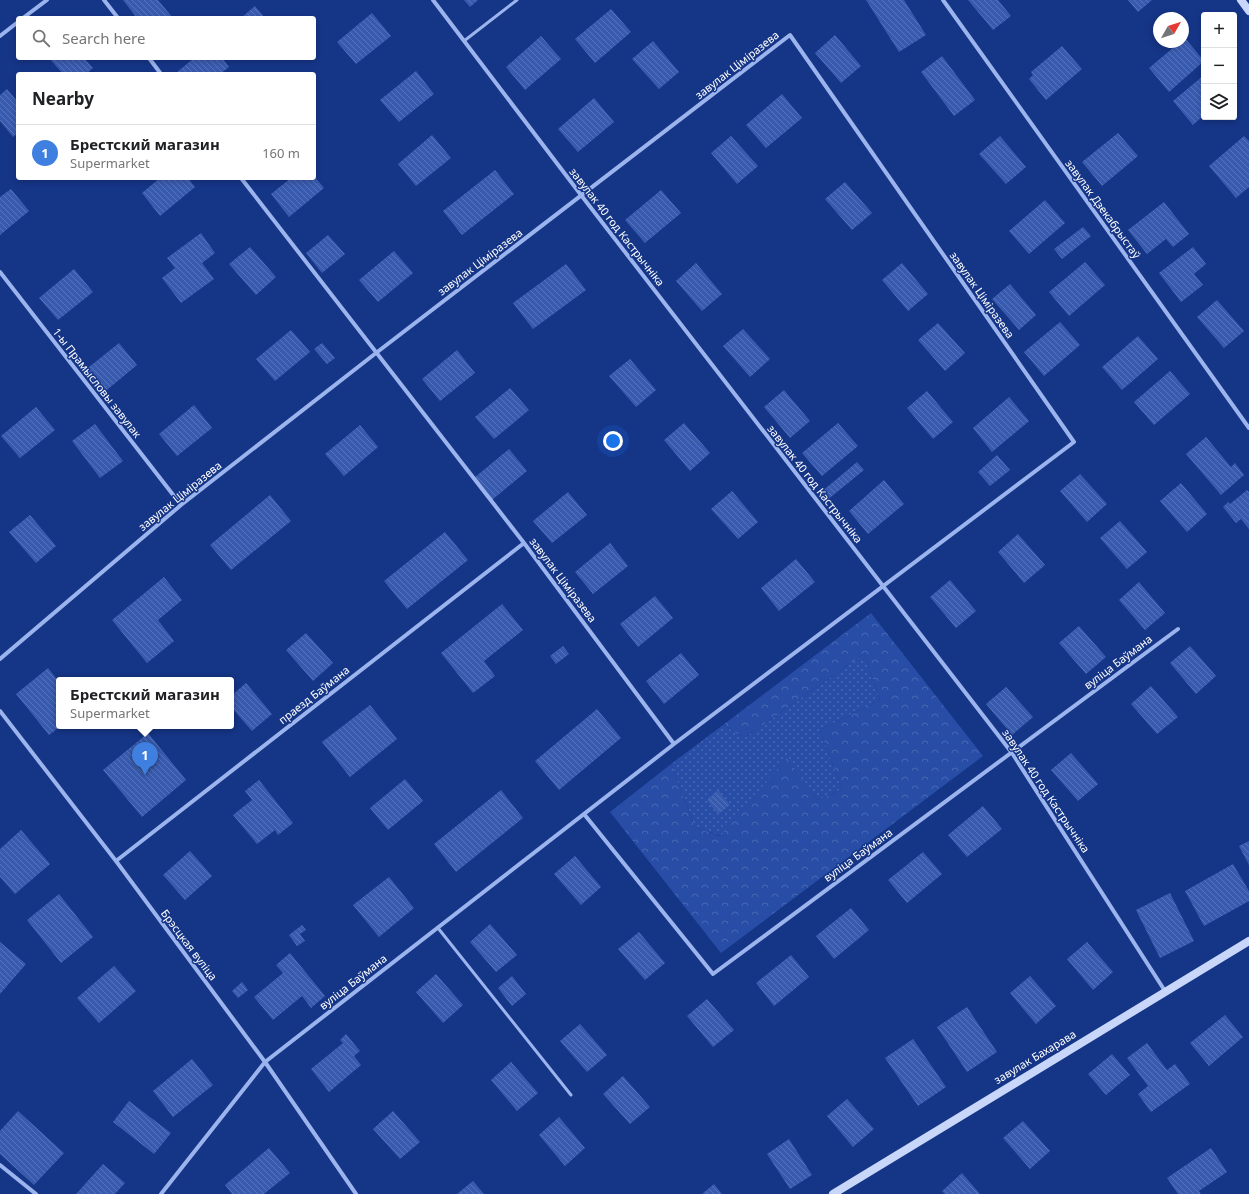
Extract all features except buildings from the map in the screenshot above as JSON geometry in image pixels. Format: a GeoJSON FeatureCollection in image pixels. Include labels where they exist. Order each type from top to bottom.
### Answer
{"type":"FeatureCollection","features":[{"type":"Feature","properties":{"kind":"street"},"geometry":{"type":"LineString","coordinates":[[26,16],[46,0]]}},
{"type":"Feature","properties":{"kind":"street"},"geometry":{"type":"LineString","coordinates":[[104,0],[116,16]]}},
{"type":"Feature","properties":{"kind":"street","name":"завулак 40 год Кастрычніка"},"geometry":{"type":"LineString","coordinates":[[433,0],[581,196],[1012,753],[1165,990]]}},
{"type":"Feature","properties":{"kind":"street","name":"завулак Дзекабрыстаў"},"geometry":{"type":"LineString","coordinates":[[943,0],[1249,428]]}},
{"type":"Feature","properties":{"kind":"street"},"geometry":{"type":"LineString","coordinates":[[1242,0],[1249,11]]}},
{"type":"Feature","properties":{"kind":"street"},"geometry":{"type":"LineString","coordinates":[[0,36],[16,24]]}},
{"type":"Feature","properties":{"kind":"street","name":"завулак Ціміразева"},"geometry":{"type":"LineString","coordinates":[[0,659],[181,505],[376,352],[790,35],[1074,442]]}},
{"type":"Feature","properties":{"kind":"street"},"geometry":{"type":"LineString","coordinates":[[150,60],[160,72]]}},
{"type":"Feature","properties":{"kind":"street","name":"завулак Ціміразева"},"geometry":{"type":"LineString","coordinates":[[243,180],[524,543],[674,744]]}},
{"type":"Feature","properties":{"kind":"street","name":"1-ы Прамысловы завулак"},"geometry":{"type":"LineString","coordinates":[[0,272],[181,505]]}},
{"type":"Feature","properties":{"kind":"street","name":"вуліца Баўмана"},"geometry":{"type":"LineString","coordinates":[[161,1194],[265,1062],[674,744],[1074,442]]}},
{"type":"Feature","properties":{"kind":"street","name":"праезд Баўмана"},"geometry":{"type":"LineString","coordinates":[[116,861],[524,543]]}},
{"type":"Feature","properties":{"kind":"street","name":"вуліца Баўмана"},"geometry":{"type":"LineString","coordinates":[[584,814],[712,974],[1178,629]]}},
{"type":"Feature","properties":{"kind":"street","name":"Брэсцкая вуліца"},"geometry":{"type":"LineString","coordinates":[[0,711],[116,861],[265,1062],[356,1194]]}},
{"type":"Feature","properties":{"kind":"street","name":"завулак Бахарава"},"geometry":{"type":"LineString","coordinates":[[833,1194],[1165,990],[1249,941]]}},
{"type":"Feature","properties":{"kind":"street"},"geometry":{"type":"LineString","coordinates":[[0,1164],[36,1194]]}},
{"type":"Feature","properties":{"kind":"lane"},"geometry":{"type":"LineString","coordinates":[[464,41],[516,0]]}},
{"type":"Feature","properties":{"kind":"lane"},"geometry":{"type":"LineString","coordinates":[[438,928],[571,1095]]}},
{"type":"Feature","properties":{"kind":"green space"},"geometry":{"type":"Polygon","coordinates":[[[871,613],[983,756],[721,953],[610,812],[671,764],[695,827],[720,836],[787,758],[818,800],[842,789],[820,730],[880,700],[864,654],[744,738],[723,725],[871,613]]]}},
{"type":"Feature","properties":{"kind":"green space"},"geometry":{"type":"Polygon","coordinates":[[[864,654],[880,700],[820,730],[842,789],[818,800],[787,759],[721,836],[695,827],[671,764],[723,725],[744,738],[864,654]]]}},
{"type":"Feature","properties":{"kind":"place","name":"Брестский магазин"},"geometry":{"type":"Point","coordinates":[145,775]}}]}
